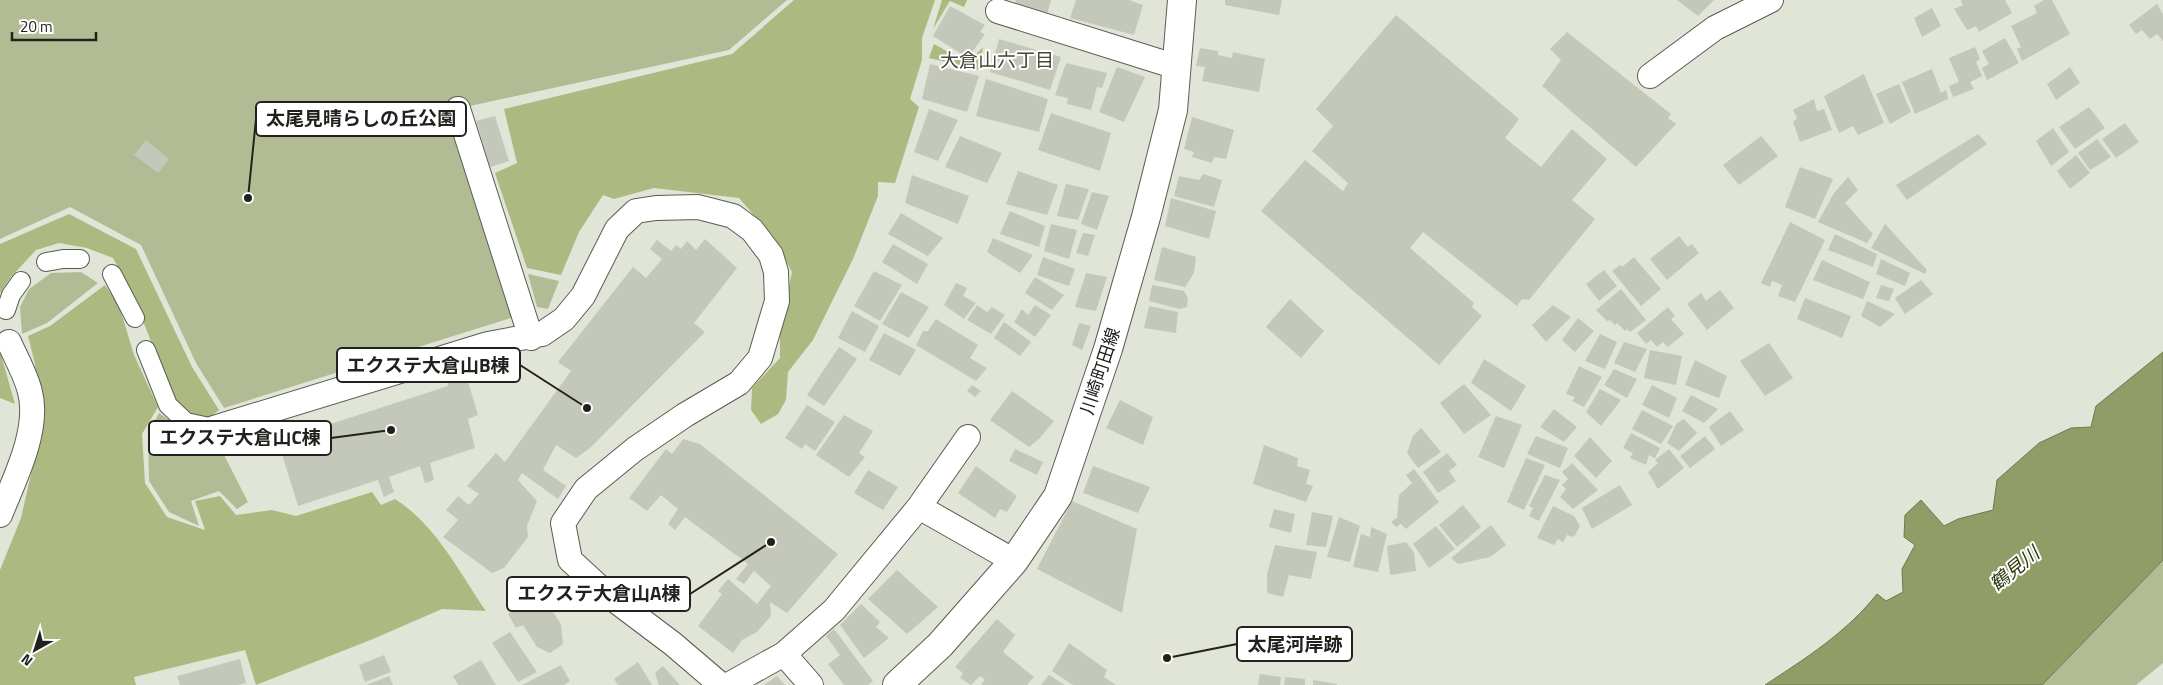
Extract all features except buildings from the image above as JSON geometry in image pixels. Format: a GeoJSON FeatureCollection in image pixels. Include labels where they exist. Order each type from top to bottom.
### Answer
{"type":"FeatureCollection","features":[{"type":"Feature","properties":{"kind":"main road","name":"川崎町田線"},"geometry":{"type":"LineString","coordinates":[[896,685],[940,645],[1014,561],[1058,496],[1108,349],[1146,217],[1173,110],[1182,0]]}},
{"type":"Feature","properties":{"kind":"street"},"geometry":{"type":"LineString","coordinates":[[1650,76],[1715,28],[1771,0]]}},
{"type":"Feature","properties":{"kind":"street"},"geometry":{"type":"LineString","coordinates":[[998,11],[1177,67]]}},
{"type":"Feature","properties":{"kind":"street"},"geometry":{"type":"LineString","coordinates":[[458,109],[531,338]]}},
{"type":"Feature","properties":{"kind":"street"},"geometry":{"type":"LineString","coordinates":[[146,350],[168,405],[186,422],[214,428],[488,344],[531,338],[542,334],[564,319],[582,296],[617,229],[636,211],[698,206],[733,216],[752,230],[771,255],[776,272],[777,301],[760,358],[739,383],[685,415],[634,450],[586,489],[563,523],[570,560],[608,594],[673,644],[721,685]]}},
{"type":"Feature","properties":{"kind":"street"},"geometry":{"type":"LineString","coordinates":[[46,262],[80,259]]}},
{"type":"Feature","properties":{"kind":"street"},"geometry":{"type":"LineString","coordinates":[[112,274],[135,318]]}},
{"type":"Feature","properties":{"kind":"street"},"geometry":{"type":"LineString","coordinates":[[6,310],[11,295],[22,281]]}},
{"type":"Feature","properties":{"kind":"street"},"geometry":{"type":"LineString","coordinates":[[0,515],[26,447],[32,418],[30,393],[9,342]]}},
{"type":"Feature","properties":{"kind":"street"},"geometry":{"type":"LineString","coordinates":[[728,685],[784,654],[834,610],[919,507],[968,437]]}},
{"type":"Feature","properties":{"kind":"street"},"geometry":{"type":"LineString","coordinates":[[919,507],[1014,561]]}},
{"type":"Feature","properties":{"kind":"street"},"geometry":{"type":"LineString","coordinates":[[784,654],[811,685]]}},
{"type":"Feature","properties":{"kind":"shaded area"},"geometry":{"type":"Polygon","coordinates":[[[0,0],[787,0],[729,50],[465,107],[533,311],[224,408],[196,363],[141,245],[70,207],[0,239],[0,0]]]}},
{"type":"Feature","properties":{"kind":"shaded area"},"geometry":{"type":"Polygon","coordinates":[[[794,0],[935,0],[922,38],[922,60],[910,99],[919,107],[895,183],[878,182],[878,196],[853,259],[813,340],[788,372],[786,400],[778,414],[761,424],[751,410],[752,388],[780,358],[780,331],[792,272],[773,237],[739,198],[654,188],[614,199],[603,195],[579,232],[561,275],[527,268],[495,173],[517,163],[504,109],[732,54],[794,0]]]}},
{"type":"Feature","properties":{"kind":"shaded area"},"geometry":{"type":"Polygon","coordinates":[[[942,0],[967,0],[964,7],[950,1],[933,29],[942,0]]]}},
{"type":"Feature","properties":{"kind":"shaded area"},"geometry":{"type":"Polygon","coordinates":[[[934,44],[968,63],[983,47],[979,70],[929,58],[934,44]]]}},
{"type":"Feature","properties":{"kind":"shaded area"},"geometry":{"type":"Polygon","coordinates":[[[69,214],[136,249],[192,367],[219,410],[205,421],[187,415],[174,399],[129,286],[113,258],[87,248],[59,243],[36,250],[11,277],[0,293],[0,244],[69,214]]]}},
{"type":"Feature","properties":{"kind":"shaded area"},"geometry":{"type":"Polygon","coordinates":[[[81,272],[98,283],[47,323],[22,334],[20,307],[29,289],[51,273],[81,272]]]}},
{"type":"Feature","properties":{"kind":"shaded area"},"geometry":{"type":"Polygon","coordinates":[[[528,274],[559,281],[548,309],[537,307],[528,274]]]}},
{"type":"Feature","properties":{"kind":"shaded area"},"geometry":{"type":"Polygon","coordinates":[[[105,285],[119,305],[134,355],[158,407],[142,434],[145,483],[167,517],[205,530],[195,501],[220,496],[236,515],[272,510],[296,516],[372,492],[381,505],[395,499],[423,522],[446,550],[486,611],[442,609],[373,639],[256,685],[245,650],[134,677],[136,685],[0,685],[0,570],[21,518],[41,430],[35,364],[28,336],[50,326],[105,285]]]}},
{"type":"Feature","properties":{"kind":"shaded area"},"geometry":{"type":"Polygon","coordinates":[[[0,351],[15,404],[0,398],[0,351]]]}},
{"type":"Feature","properties":{"kind":"shaded area"},"geometry":{"type":"Polygon","coordinates":[[[159,413],[181,428],[203,438],[224,455],[248,502],[237,509],[219,491],[191,501],[199,526],[169,512],[149,481],[148,434],[159,413]]]}},
{"type":"Feature","properties":{"kind":"shaded area"},"geometry":{"type":"Polygon","coordinates":[[[2163,560],[2163,663],[2136,685],[2042,685],[2163,560]]]}},
{"type":"Feature","properties":{"kind":"water","name":"鶴見川"},"geometry":{"type":"Polygon","coordinates":[[[2163,352],[2163,560],[2042,685],[1765,685],[1839,633],[1877,594],[1886,601],[1903,592],[1902,569],[1915,545],[1904,537],[1905,515],[1921,500],[1944,526],[1958,519],[1993,510],[1997,480],[2039,443],[2071,428],[2091,427],[2096,406],[2163,352]]]}},
{"type":"Feature","properties":{"kind":"place","name":"太尾見晴らしの丘公園"},"geometry":{"type":"Point","coordinates":[248,198]}},
{"type":"Feature","properties":{"kind":"place","name":"エクステ大倉山B棟"},"geometry":{"type":"Point","coordinates":[587,408]}},
{"type":"Feature","properties":{"kind":"place","name":"エクステ大倉山C棟"},"geometry":{"type":"Point","coordinates":[391,430]}},
{"type":"Feature","properties":{"kind":"place","name":"エクステ大倉山A棟"},"geometry":{"type":"Point","coordinates":[771,542]}},
{"type":"Feature","properties":{"kind":"place","name":"太尾河岸跡"},"geometry":{"type":"Point","coordinates":[1167,658]}},
{"type":"Feature","properties":{"kind":"district","name":"大倉山六丁目"},"geometry":{"type":"Point","coordinates":[997,59]}}]}
